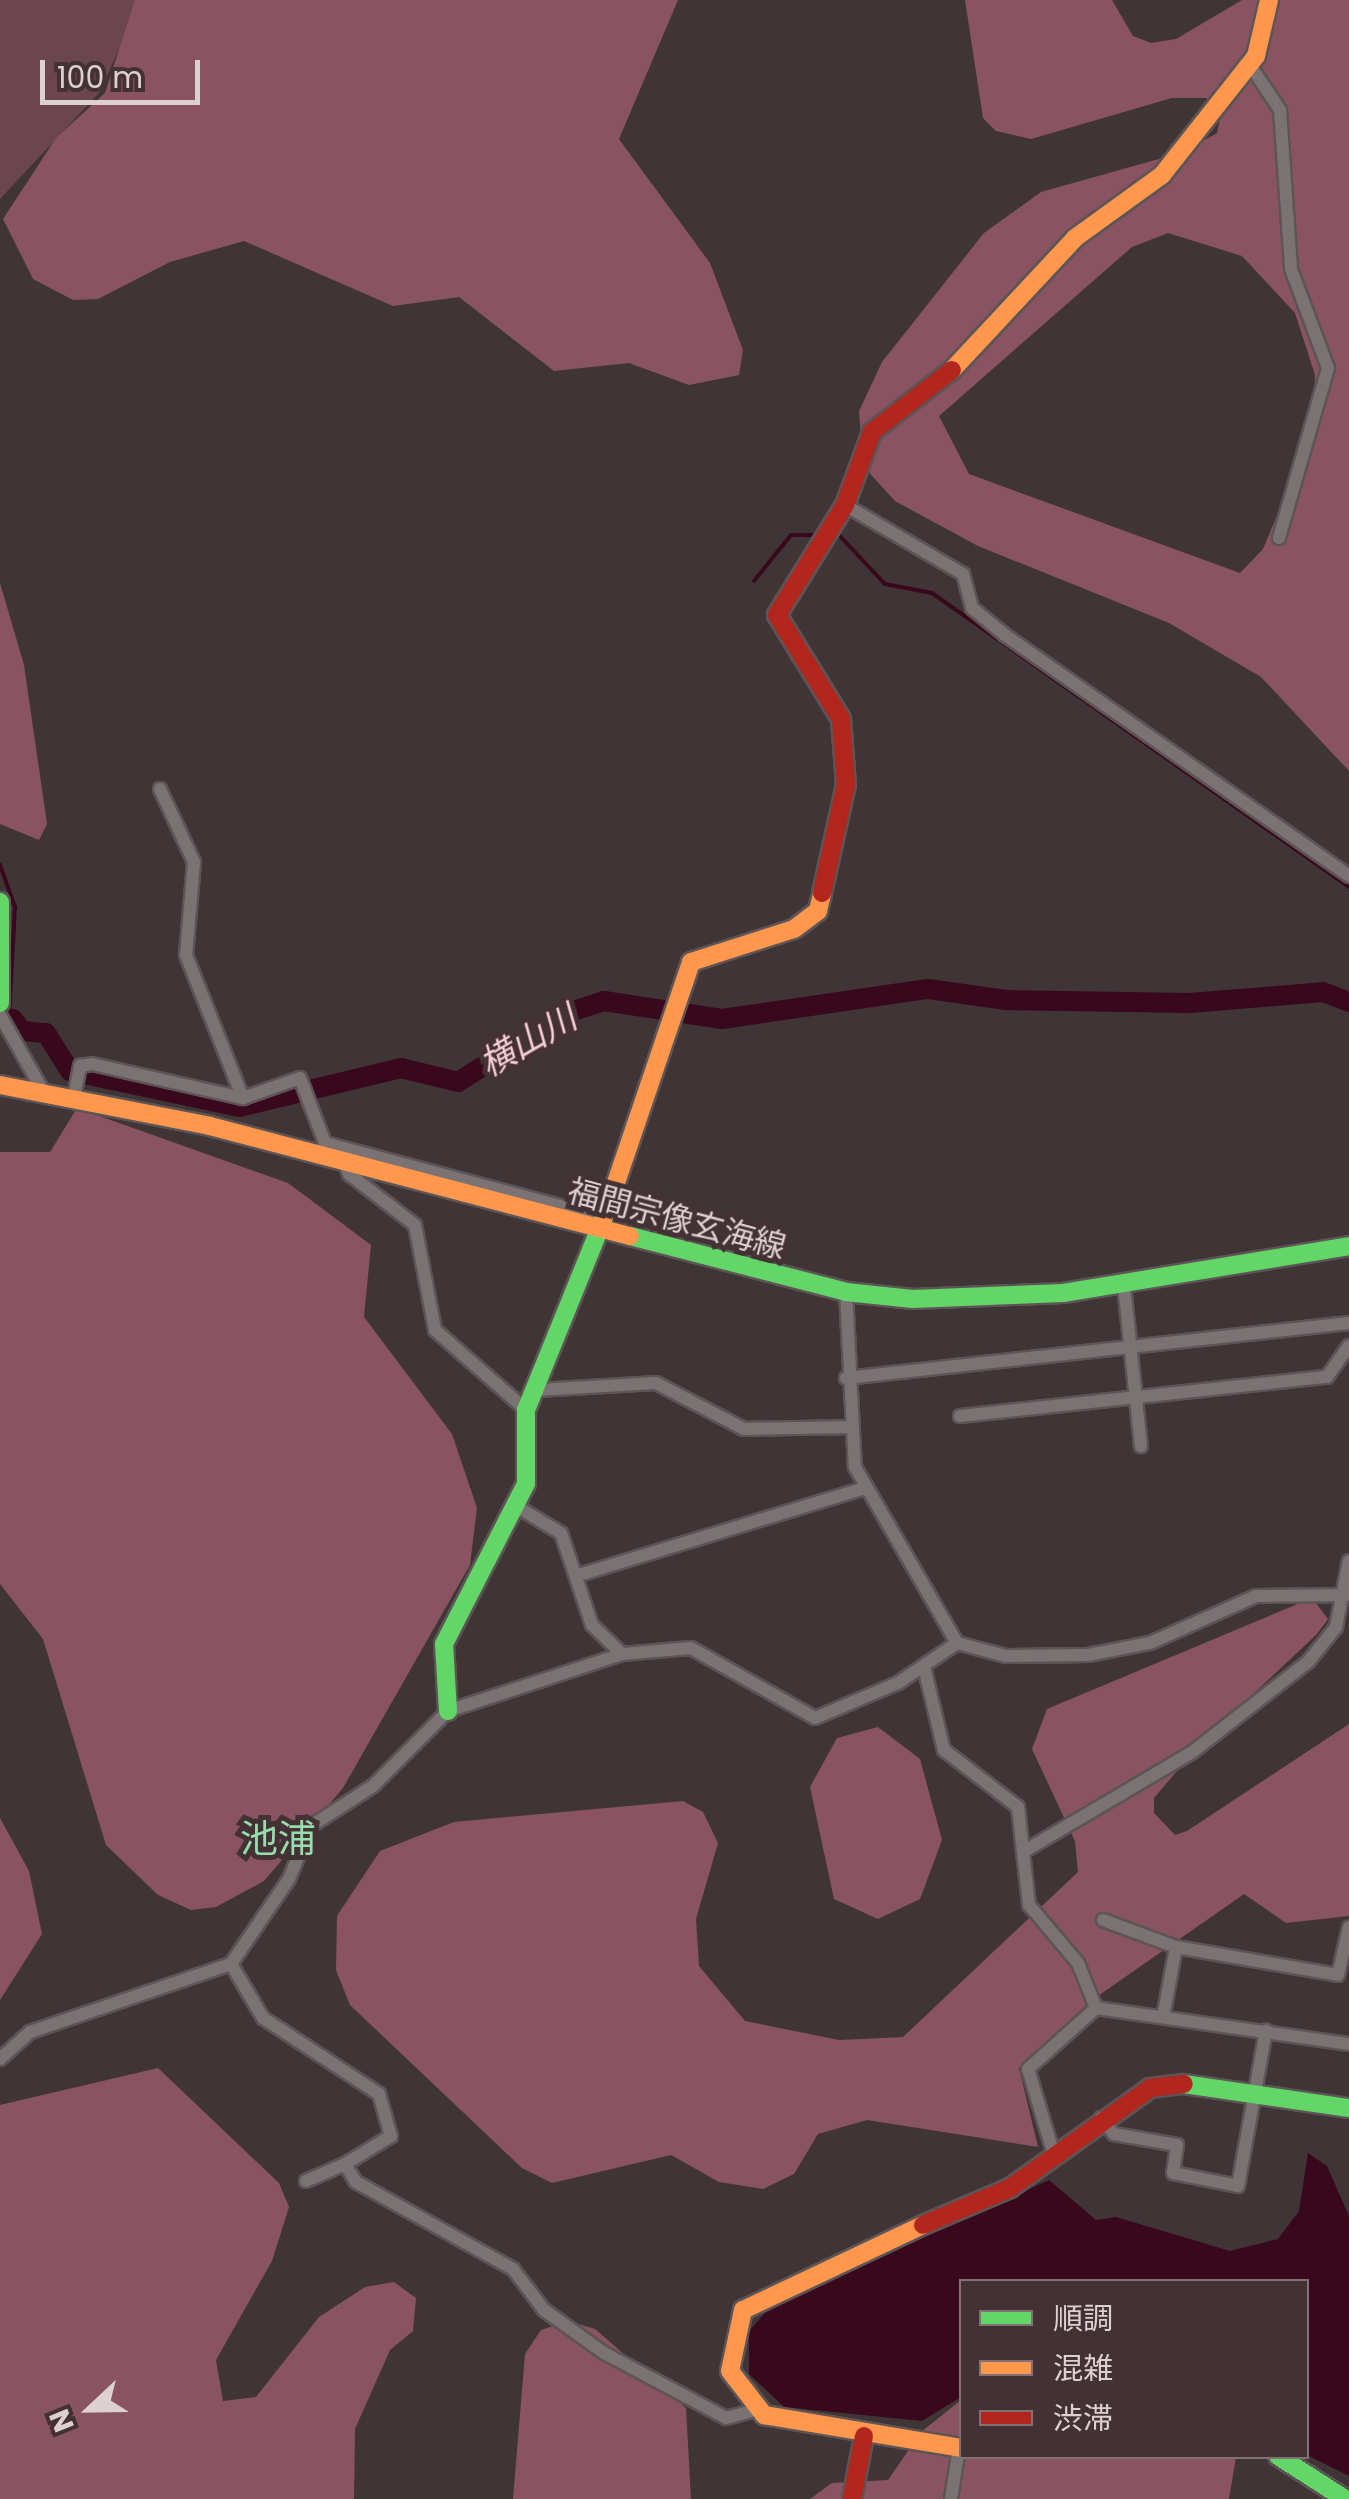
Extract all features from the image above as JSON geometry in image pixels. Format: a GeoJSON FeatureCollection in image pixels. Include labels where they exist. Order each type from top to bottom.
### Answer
{"type":"FeatureCollection","features":[{"type":"Feature","properties":{"kind":"street"},"geometry":{"type":"LineString","coordinates":[[448,1711],[444,1644],[516,1506],[533,1457],[526,1410],[538,1390],[603,1224],[691,962],[794,929],[818,911],[846,785],[840,719],[777,615],[845,505],[872,432],[968,358],[1065,247],[1162,175],[1250,65],[1268,29],[1268,0]]}},
{"type":"Feature","properties":{"kind":"street"},"geometry":{"type":"LineString","coordinates":[[1250,65],[1280,110],[1291,269],[1328,368],[1279,538]]}},
{"type":"Feature","properties":{"kind":"street"},"geometry":{"type":"LineString","coordinates":[[845,505],[963,574],[972,608],[1005,635],[1349,876]]}},
{"type":"Feature","properties":{"kind":"street"},"geometry":{"type":"LineString","coordinates":[[160,789],[194,862],[186,955],[243,1098]]}},
{"type":"Feature","properties":{"kind":"street"},"geometry":{"type":"LineString","coordinates":[[0,902],[0,1004]]}},
{"type":"Feature","properties":{"kind":"street"},"geometry":{"type":"LineString","coordinates":[[0,1016],[42,1092]]}},
{"type":"Feature","properties":{"kind":"street"},"geometry":{"type":"LineString","coordinates":[[74,1097],[80,1066],[92,1064],[243,1098],[300,1078],[323,1149],[603,1224]]}},
{"type":"Feature","properties":{"kind":"street","name":"福間宗像玄海線"},"geometry":{"type":"LineString","coordinates":[[0,1085],[323,1149],[344,1161],[603,1224],[846,1292],[981,1298],[1124,1284],[1349,1246]]}},
{"type":"Feature","properties":{"kind":"street"},"geometry":{"type":"LineString","coordinates":[[344,1161],[348,1174],[415,1225],[435,1330],[526,1410]]}},
{"type":"Feature","properties":{"kind":"street"},"geometry":{"type":"LineString","coordinates":[[1124,1284],[1141,1446]]}},
{"type":"Feature","properties":{"kind":"street"},"geometry":{"type":"LineString","coordinates":[[846,1292],[848,1427],[865,1488],[957,1642],[1006,1656],[1088,1654],[1150,1643],[1256,1596],[1345,1592]]}},
{"type":"Feature","properties":{"kind":"street"},"geometry":{"type":"LineString","coordinates":[[846,1378],[1349,1322]]}},
{"type":"Feature","properties":{"kind":"street"},"geometry":{"type":"LineString","coordinates":[[960,1416],[1327,1377],[1349,1346]]}},
{"type":"Feature","properties":{"kind":"street"},"geometry":{"type":"LineString","coordinates":[[538,1390],[656,1383],[744,1428],[848,1427]]}},
{"type":"Feature","properties":{"kind":"street"},"geometry":{"type":"LineString","coordinates":[[582,1574],[865,1488]]}},
{"type":"Feature","properties":{"kind":"street"},"geometry":{"type":"LineString","coordinates":[[516,1506],[551,1521],[582,1574],[592,1625],[622,1654]]}},
{"type":"Feature","properties":{"kind":"street"},"geometry":{"type":"LineString","coordinates":[[1026,1850],[1191,1753],[1308,1662],[1336,1627],[1349,1561]]}},
{"type":"Feature","properties":{"kind":"street"},"geometry":{"type":"LineString","coordinates":[[0,2059],[30,2032],[231,1964],[289,1879],[310,1826],[372,1786],[448,1711],[622,1654],[691,1648],[815,1718],[924,1666],[957,1642]]}},
{"type":"Feature","properties":{"kind":"street"},"geometry":{"type":"LineString","coordinates":[[924,1666],[944,1750],[1010,1798],[1026,1850],[1039,1927],[1078,1963],[1096,2008]]}},
{"type":"Feature","properties":{"kind":"street"},"geometry":{"type":"LineString","coordinates":[[1103,1920],[1176,1947],[1344,1976],[1349,1926]]}},
{"type":"Feature","properties":{"kind":"street"},"geometry":{"type":"LineString","coordinates":[[1164,2012],[1176,1947]]}},
{"type":"Feature","properties":{"kind":"street"},"geometry":{"type":"LineString","coordinates":[[231,1964],[263,2018],[379,2094],[388,2143],[306,2181]]}},
{"type":"Feature","properties":{"kind":"street"},"geometry":{"type":"LineString","coordinates":[[1054,2155],[1028,2069],[1096,2008],[1164,2012],[1349,2044]]}},
{"type":"Feature","properties":{"kind":"street"},"geometry":{"type":"LineString","coordinates":[[1099,2117],[1114,2134],[1177,2145],[1174,2173],[1238,2186],[1266,2030]]}},
{"type":"Feature","properties":{"kind":"street"},"geometry":{"type":"LineString","coordinates":[[756,2410],[729,2358],[736,2323],[753,2300],[1010,2188],[1099,2117],[1163,2085],[1255,2092],[1349,2108]]}},
{"type":"Feature","properties":{"kind":"street"},"geometry":{"type":"LineString","coordinates":[[345,2164],[364,2187],[524,2277],[544,2310],[590,2345],[726,2418],[756,2410],[864,2436],[959,2448]]}},
{"type":"Feature","properties":{"kind":"street"},"geometry":{"type":"LineString","coordinates":[[852,2499],[864,2436]]}},
{"type":"Feature","properties":{"kind":"street"},"geometry":{"type":"LineString","coordinates":[[951,2499],[959,2454]]}},
{"type":"Feature","properties":{"kind":"street"},"geometry":{"type":"LineString","coordinates":[[1283,2459],[1345,2499]]}},
{"type":"Feature","properties":{"kind":"shaded area"},"geometry":{"type":"Polygon","coordinates":[[[0,0],[142,0],[99,93],[0,199],[0,0]]]}},
{"type":"Feature","properties":{"kind":"shaded area"},"geometry":{"type":"Polygon","coordinates":[[[135,0],[678,0],[619,139],[710,263],[743,350],[739,375],[689,385],[629,363],[554,371],[459,297],[393,306],[244,241],[170,262],[98,299],[73,300],[33,279],[3,219],[56,138],[105,93],[135,0]]]}},
{"type":"Feature","properties":{"kind":"shaded area"},"geometry":{"type":"Polygon","coordinates":[[[965,0],[1112,0],[1133,36],[1151,43],[1176,39],[1242,0],[1349,0],[1349,771],[1261,677],[1169,623],[978,546],[895,501],[863,466],[859,411],[882,362],[984,233],[1041,192],[1184,152],[1217,133],[1221,114],[1206,98],[1172,98],[1031,139],[996,131],[983,118],[965,0]],[[1168,233],[1132,247],[939,416],[969,474],[1240,573],[1263,549],[1313,431],[1315,375],[1295,313],[1242,256],[1168,233]]]}},
{"type":"Feature","properties":{"kind":"shaded area"},"geometry":{"type":"Polygon","coordinates":[[[0,583],[24,665],[47,824],[39,840],[0,824],[0,583]]]}},
{"type":"Feature","properties":{"kind":"shaded area"},"geometry":{"type":"Polygon","coordinates":[[[77,1108],[288,1183],[371,1245],[364,1317],[452,1434],[477,1508],[470,1565],[343,1788],[264,1881],[216,1907],[191,1910],[158,1895],[106,1845],[43,1639],[0,1584],[0,1152],[50,1152],[77,1108]]]}},
{"type":"Feature","properties":{"kind":"shaded area"},"geometry":{"type":"Polygon","coordinates":[[[1312,1598],[1328,1619],[1317,1634],[1199,1745],[1154,1798],[1154,1813],[1175,1835],[1187,1831],[1349,1724],[1349,1916],[1286,1923],[1244,1894],[1088,2003],[1019,2068],[1038,2147],[867,2120],[818,2134],[794,2174],[763,2189],[719,2182],[671,2155],[552,2183],[522,2168],[350,2005],[336,1970],[337,1916],[380,1851],[454,1822],[683,1801],[703,1812],[718,1843],[696,1919],[699,1966],[745,2021],[839,2040],[903,2037],[1078,1872],[1075,1841],[1032,1749],[1047,1709],[1312,1598]]]}},
{"type":"Feature","properties":{"kind":"shaded area"},"geometry":{"type":"Polygon","coordinates":[[[878,1727],[920,1759],[942,1840],[920,1899],[878,1919],[834,1899],[810,1787],[837,1738],[878,1727]]]}},
{"type":"Feature","properties":{"kind":"shaded area"},"geometry":{"type":"Polygon","coordinates":[[[0,1818],[29,1871],[42,1934],[0,2000],[0,1818]]]}},
{"type":"Feature","properties":{"kind":"shaded area"},"geometry":{"type":"Polygon","coordinates":[[[158,2068],[279,2183],[289,2207],[272,2261],[216,2360],[223,2401],[256,2397],[319,2317],[365,2287],[394,2282],[416,2298],[413,2331],[390,2350],[355,2429],[354,2499],[0,2499],[0,2105],[158,2068]]]}},
{"type":"Feature","properties":{"kind":"shaded area"},"geometry":{"type":"Polygon","coordinates":[[[1308,2153],[1327,2166],[1349,2216],[1349,2476],[1309,2456],[1309,2279],[959,2279],[959,2398],[922,2421],[784,2407],[749,2374],[749,2331],[772,2305],[1049,2180],[1096,2220],[1116,2217],[1230,2251],[1278,2239],[1299,2211],[1308,2153]]]}},
{"type":"Feature","properties":{"kind":"shaded area"},"geometry":{"type":"Polygon","coordinates":[[[568,2321],[595,2329],[686,2408],[691,2499],[513,2499],[525,2354],[541,2330],[568,2321]]]}},
{"type":"Feature","properties":{"kind":"shaded area"},"geometry":{"type":"Polygon","coordinates":[[[959,2402],[959,2459],[1236,2459],[1229,2499],[810,2499],[832,2483],[888,2480],[921,2432],[959,2402]]]}},
{"type":"Feature","properties":{"kind":"waterway"},"geometry":{"type":"LineString","coordinates":[[836,532],[885,584],[932,593],[1349,887]]}},
{"type":"Feature","properties":{"kind":"waterway"},"geometry":{"type":"LineString","coordinates":[[754,581],[791,535],[817,535]]}},
{"type":"Feature","properties":{"kind":"waterway","name":"横山川"},"geometry":{"type":"LineString","coordinates":[[0,865],[15,907],[9,1019]]}},
{"type":"Feature","properties":{"kind":"waterway","name":"横山川"},"geometry":{"type":"LineString","coordinates":[[13,1019],[22,1031],[46,1033],[70,1071],[239,1107],[401,1068],[458,1082],[567,1013],[604,1001],[722,1019],[928,989],[1006,1000],[1190,1003],[1323,992],[1349,1002]]}},
{"type":"Feature","properties":{"kind":"traffic: fast"},"geometry":{"type":"LineString","coordinates":[[0,902],[0,1003]]}},
{"type":"Feature","properties":{"kind":"traffic: fast"},"geometry":{"type":"LineString","coordinates":[[448,1711],[444,1644],[526,1484],[526,1410],[605,1215]]}},
{"type":"Feature","properties":{"kind":"traffic: fast"},"geometry":{"type":"LineString","coordinates":[[630,1236],[846,1292],[913,1299],[1063,1293],[1349,1246]]}},
{"type":"Feature","properties":{"kind":"traffic: fast"},"geometry":{"type":"LineString","coordinates":[[1184,2084],[1349,2108]]}},
{"type":"Feature","properties":{"kind":"traffic: fast"},"geometry":{"type":"LineString","coordinates":[[1283,2459],[1345,2499]]}},
{"type":"Feature","properties":{"kind":"traffic: slow"},"geometry":{"type":"LineString","coordinates":[[952,370],[1075,238],[1162,175],[1256,56],[1269,0]]}},
{"type":"Feature","properties":{"kind":"traffic: slow"},"geometry":{"type":"LineString","coordinates":[[605,1215],[691,962],[794,929],[818,911],[822,893]]}},
{"type":"Feature","properties":{"kind":"traffic: slow"},"geometry":{"type":"LineString","coordinates":[[0,1085],[210,1126],[630,1236]]}},
{"type":"Feature","properties":{"kind":"traffic: slow"},"geometry":{"type":"LineString","coordinates":[[923,2225],[743,2310],[730,2371],[764,2415],[959,2448]]}},
{"type":"Feature","properties":{"kind":"traffic: jam"},"geometry":{"type":"LineString","coordinates":[[822,893],[846,785],[841,719],[777,615],[845,505],[872,432],[952,370]]}},
{"type":"Feature","properties":{"kind":"traffic: jam"},"geometry":{"type":"LineString","coordinates":[[923,2225],[1010,2188],[1150,2088],[1184,2084]]}},
{"type":"Feature","properties":{"kind":"traffic: jam"},"geometry":{"type":"LineString","coordinates":[[852,2499],[864,2436]]}},
{"type":"Feature","properties":{"kind":"district","name":"池浦"},"geometry":{"type":"Point","coordinates":[278,1839]}}]}
